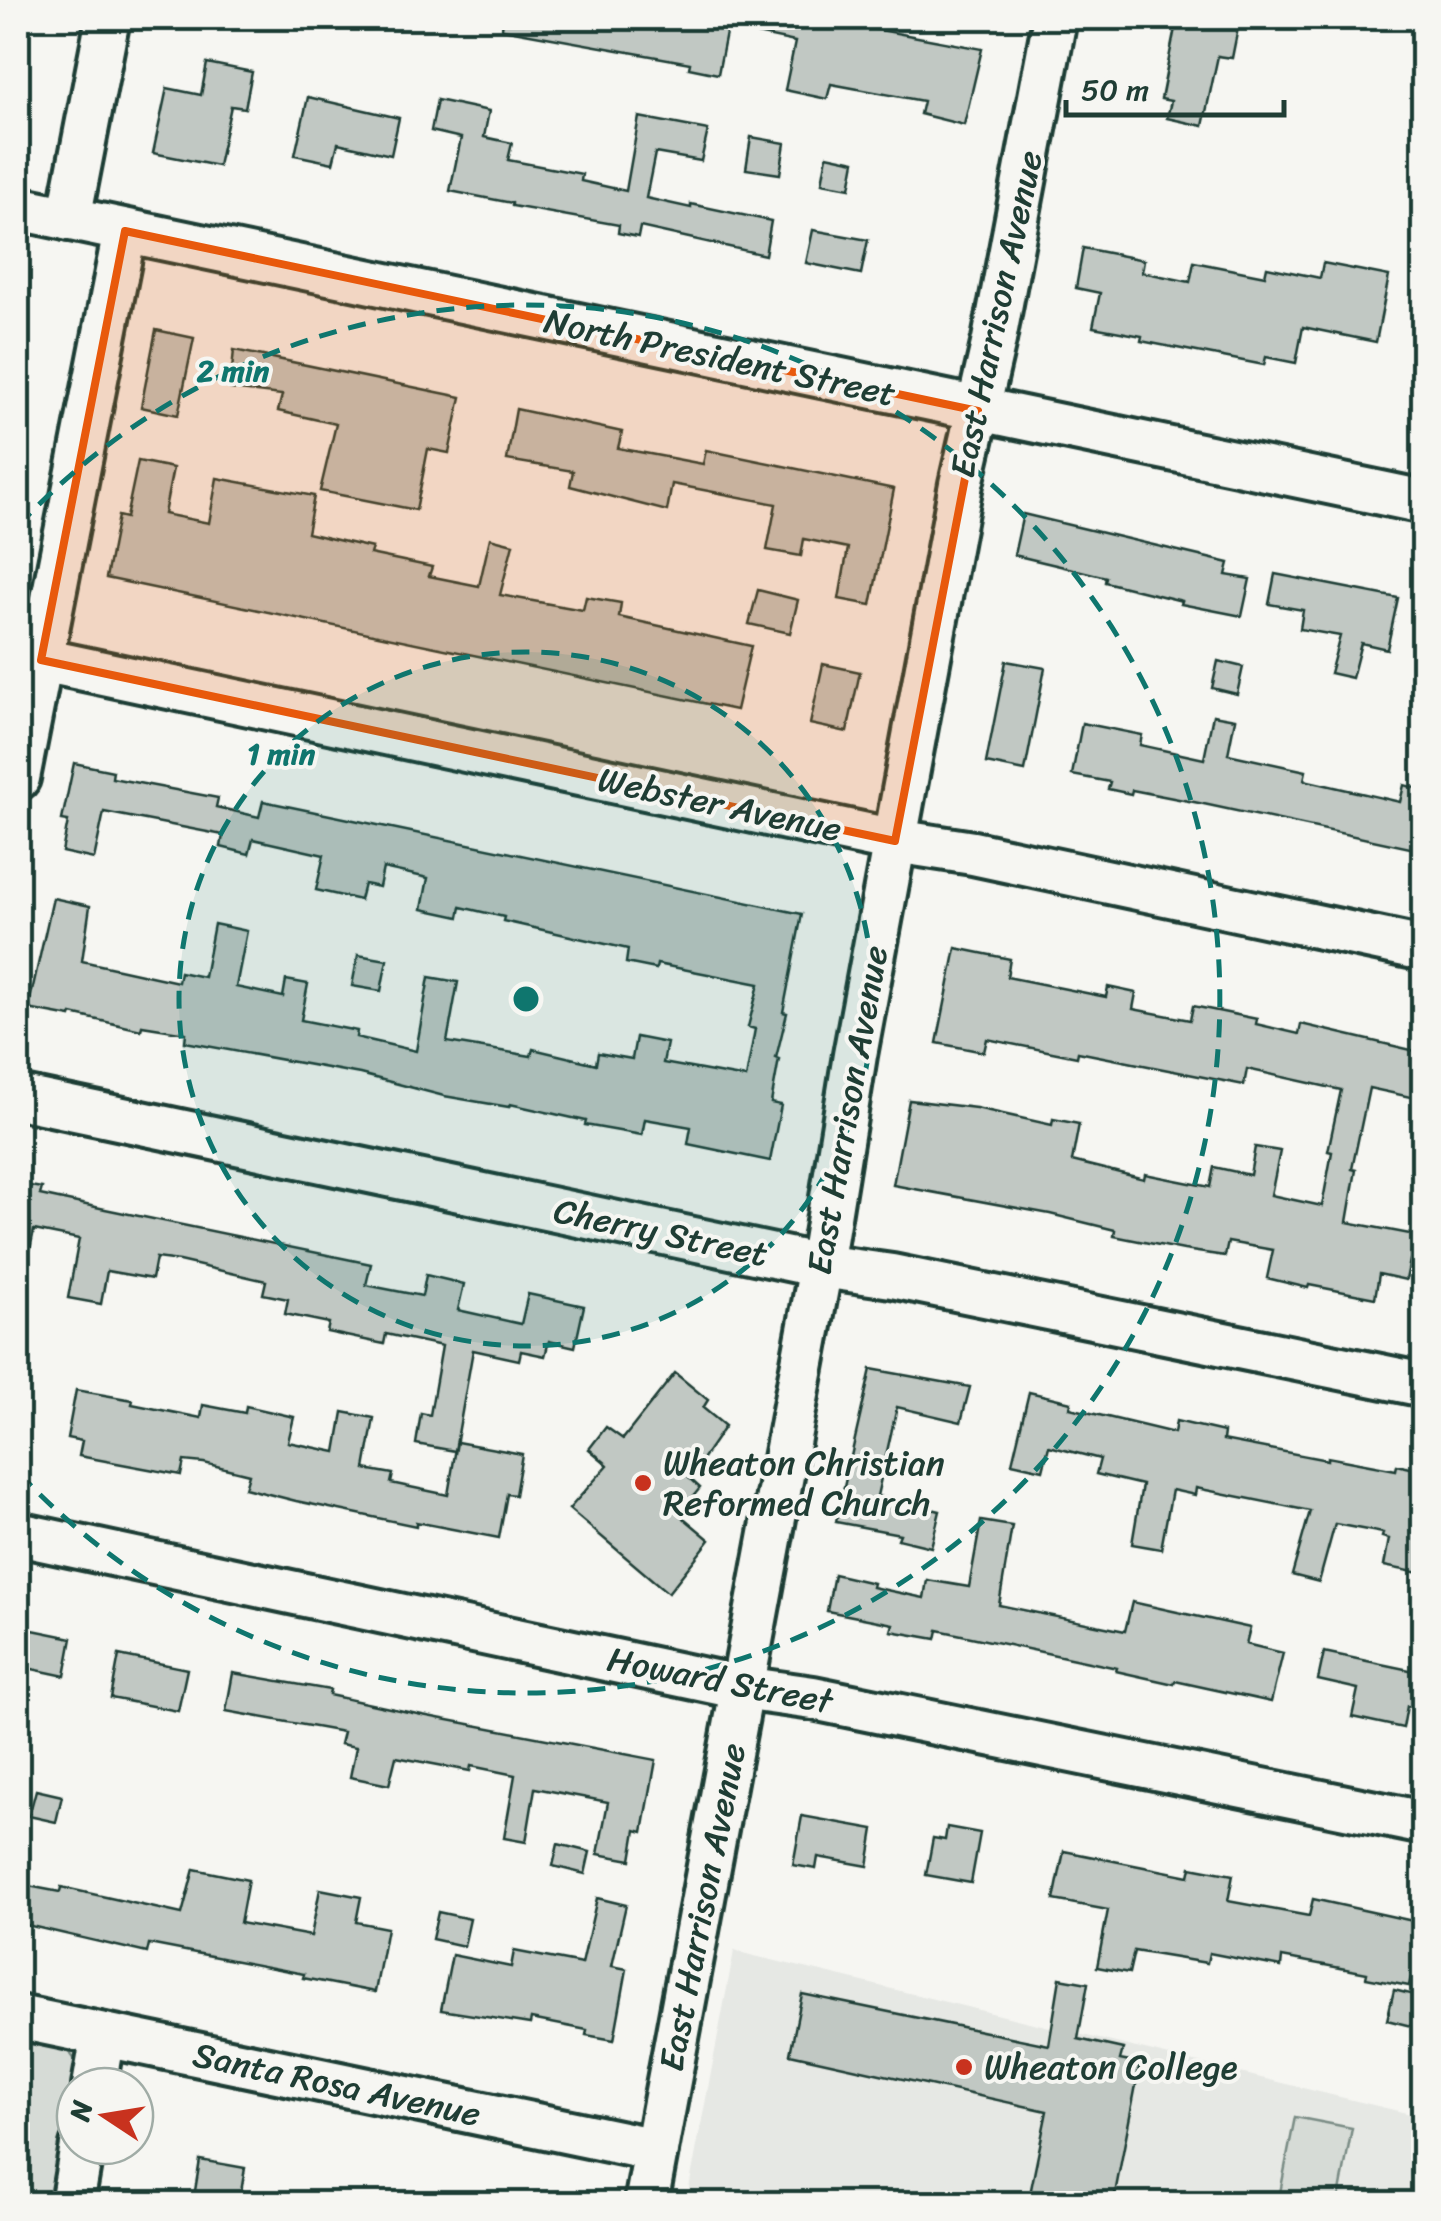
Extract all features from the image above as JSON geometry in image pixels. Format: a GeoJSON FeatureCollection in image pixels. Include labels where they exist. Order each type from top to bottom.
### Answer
{"type":"FeatureCollection","features":[{"type":"Feature","properties":{"kind":"street"},"geometry":{"type":"LineString","coordinates":[[69,219],[108,18]]}},
{"type":"Feature","properties":{"kind":"street","name":"East Harrison Avenue"},"geometry":{"type":"LineString","coordinates":[[646,2204],[821,1266],[894,841],[1055,18]]}},
{"type":"Feature","properties":{"kind":"street","name":"North President Street"},"geometry":{"type":"LineString","coordinates":[[18,208],[1424,502]]}},
{"type":"Feature","properties":{"kind":"street"},"geometry":{"type":"LineString","coordinates":[[18,778],[29,657],[125,231]]}},
{"type":"Feature","properties":{"kind":"street","name":"Webster Avenue"},"geometry":{"type":"LineString","coordinates":[[29,657],[894,841],[973,853],[1424,948]]}},
{"type":"Feature","properties":{"kind":"street","name":"Cherry Street"},"geometry":{"type":"LineString","coordinates":[[18,1097],[821,1266],[892,1276],[1424,1386]]}},
{"type":"Feature","properties":{"kind":"street","name":"Howard Street"},"geometry":{"type":"LineString","coordinates":[[18,1534],[742,1688],[814,1698],[1424,1823]]}},
{"type":"Feature","properties":{"kind":"street","name":"Santa Rosa Avenue"},"geometry":{"type":"LineString","coordinates":[[18,2016],[656,2150]]}},
{"type":"Feature","properties":{"kind":"street"},"geometry":{"type":"LineString","coordinates":[[98,2066],[103,2035]]}},
{"type":"Feature","properties":{"kind":"street"},"geometry":{"type":"LineString","coordinates":[[72,2204],[79,2166]]}},
{"type":"Feature","properties":{"kind":"highlighted area"},"geometry":{"type":"Polygon","coordinates":[[[125,231],[978,411],[895,841],[41,660],[125,231]]]}},
{"type":"Feature","properties":{"kind":"shaded area","name":"Wheaton College"},"geometry":{"type":"Polygon","coordinates":[[[734,1951],[1423,2117],[1423,2203],[686,2204],[734,1951]]]}},
{"type":"Feature","properties":{"kind":"shaded area"},"geometry":{"type":"Polygon","coordinates":[[[18,2035],[64,2045],[76,2061],[75,2066],[55,2066],[57,2166],[50,2203],[18,2203],[18,2035]]]}},
{"type":"Feature","properties":{"kind":"shaded area"},"geometry":{"type":"Polygon","coordinates":[[[1295,2117],[1352,2128],[1338,2203],[1278,2203],[1295,2117]]]}},
{"type":"Feature","properties":{"kind":"building"},"geometry":{"type":"Polygon","coordinates":[[[503,18],[816,18],[982,49],[964,125],[920,114],[923,101],[831,84],[827,99],[785,90],[795,42],[728,28],[728,23],[718,74],[689,68],[690,63],[502,29],[503,18]]]}},
{"type":"Feature","properties":{"kind":"building"},"geometry":{"type":"Polygon","coordinates":[[[1177,18],[1240,18],[1232,58],[1218,56],[1203,126],[1167,118],[1171,101],[1161,99],[1177,18]]]}},
{"type":"Feature","properties":{"kind":"building"},"geometry":{"type":"Polygon","coordinates":[[[207,63],[252,72],[245,108],[231,106],[218,166],[153,153],[167,88],[201,95],[207,63]]]}},
{"type":"Feature","properties":{"kind":"building"},"geometry":{"type":"Polygon","coordinates":[[[308,97],[399,118],[391,155],[338,143],[333,163],[295,155],[308,97]]]}},
{"type":"Feature","properties":{"kind":"building"},"geometry":{"type":"Polygon","coordinates":[[[437,100],[489,111],[484,137],[512,143],[508,160],[582,174],[581,181],[626,191],[639,117],[708,130],[701,161],[655,153],[646,198],[771,221],[765,255],[640,227],[638,237],[618,233],[619,225],[450,191],[461,138],[431,131],[437,100]]]}},
{"type":"Feature","properties":{"kind":"building"},"geometry":{"type":"Polygon","coordinates":[[[751,137],[785,143],[780,174],[746,169],[751,137]]]}},
{"type":"Feature","properties":{"kind":"building"},"geometry":{"type":"Polygon","coordinates":[[[827,155],[855,161],[850,188],[822,183],[827,155]]]}},
{"type":"Feature","properties":{"kind":"building"},"geometry":{"type":"Polygon","coordinates":[[[813,230],[868,240],[861,274],[806,263],[813,230]]]}},
{"type":"Feature","properties":{"kind":"building"},"geometry":{"type":"Polygon","coordinates":[[[1083,248],[1144,260],[1142,272],[1190,282],[1194,262],[1265,276],[1267,267],[1320,278],[1323,263],[1389,276],[1376,342],[1303,327],[1296,363],[1266,357],[1264,365],[1141,341],[1142,336],[1093,327],[1100,293],[1076,288],[1083,248]]]}},
{"type":"Feature","properties":{"kind":"building"},"geometry":{"type":"Polygon","coordinates":[[[156,330],[194,338],[178,415],[141,407],[156,330]]]}},
{"type":"Feature","properties":{"kind":"building"},"geometry":{"type":"Polygon","coordinates":[[[234,350],[461,397],[449,453],[428,449],[416,510],[320,491],[336,424],[278,411],[282,395],[230,389],[234,350]]]}},
{"type":"Feature","properties":{"kind":"building"},"geometry":{"type":"Polygon","coordinates":[[[516,409],[622,432],[618,448],[703,464],[706,450],[894,489],[871,605],[839,599],[848,548],[804,539],[801,556],[767,550],[776,504],[672,484],[667,511],[570,486],[573,471],[507,460],[516,409]]]}},
{"type":"Feature","properties":{"kind":"building"},"geometry":{"type":"Polygon","coordinates":[[[138,461],[173,468],[164,514],[209,523],[217,478],[314,496],[307,533],[372,548],[370,554],[432,567],[429,576],[479,586],[490,538],[513,544],[500,595],[583,610],[586,597],[621,603],[619,617],[751,646],[736,710],[106,578],[118,516],[126,518],[138,461]]]}},
{"type":"Feature","properties":{"kind":"building"},"geometry":{"type":"Polygon","coordinates":[[[1023,514],[1229,563],[1226,575],[1250,579],[1242,616],[1181,604],[1182,601],[1105,582],[1106,577],[1014,555],[1023,514]]]}},
{"type":"Feature","properties":{"kind":"building"},"geometry":{"type":"Polygon","coordinates":[[[1275,574],[1398,598],[1387,649],[1361,643],[1352,678],[1330,673],[1340,636],[1300,629],[1303,610],[1269,604],[1275,574]]]}},
{"type":"Feature","properties":{"kind":"building"},"geometry":{"type":"Polygon","coordinates":[[[758,590],[798,600],[790,633],[749,624],[758,590]]]}},
{"type":"Feature","properties":{"kind":"building"},"geometry":{"type":"Polygon","coordinates":[[[1006,661],[1045,668],[1025,771],[986,763],[1006,661]]]}},
{"type":"Feature","properties":{"kind":"building"},"geometry":{"type":"Polygon","coordinates":[[[1218,661],[1243,667],[1237,694],[1212,688],[1218,661]]]}},
{"type":"Feature","properties":{"kind":"building"},"geometry":{"type":"Polygon","coordinates":[[[823,664],[860,672],[847,732],[810,724],[823,664]]]}},
{"type":"Feature","properties":{"kind":"building"},"geometry":{"type":"Polygon","coordinates":[[[1213,715],[1235,719],[1228,754],[1306,771],[1304,780],[1400,802],[1404,785],[1424,790],[1424,851],[1199,803],[1132,790],[1131,794],[1108,789],[1110,782],[1072,775],[1082,723],[1142,735],[1140,745],[1204,759],[1213,715]]]}},
{"type":"Feature","properties":{"kind":"building"},"geometry":{"type":"Polygon","coordinates":[[[74,763],[113,771],[112,778],[218,798],[216,807],[259,817],[263,801],[802,914],[776,1058],[779,1059],[771,1103],[781,1105],[770,1161],[688,1144],[691,1127],[645,1119],[642,1135],[585,1125],[586,1121],[510,1104],[509,1107],[444,1096],[360,1074],[185,1042],[186,1033],[142,1026],[141,1030],[72,1014],[71,1017],[28,1009],[53,898],[90,906],[82,961],[178,982],[180,972],[204,977],[214,924],[247,931],[236,987],[283,997],[286,980],[308,984],[301,1020],[357,1031],[356,1037],[416,1051],[429,977],[458,982],[447,1042],[531,1056],[533,1049],[596,1064],[598,1053],[632,1059],[636,1037],[667,1043],[663,1063],[746,1078],[755,1029],[748,1027],[759,984],[657,964],[656,969],[626,963],[628,949],[503,921],[504,917],[461,907],[459,917],[422,909],[428,878],[383,868],[379,887],[364,884],[360,900],[316,890],[324,855],[253,839],[249,854],[221,847],[223,835],[104,812],[94,859],[62,852],[68,821],[62,820],[74,763]]]}},
{"type":"Feature","properties":{"kind":"building"},"geometry":{"type":"Polygon","coordinates":[[[956,948],[1010,959],[1007,977],[1106,997],[1108,987],[1136,993],[1133,1009],[1190,1020],[1193,1006],[1257,1019],[1256,1024],[1299,1034],[1301,1024],[1424,1053],[1424,1100],[1369,1088],[1352,1169],[1356,1170],[1347,1222],[1415,1235],[1406,1280],[1379,1274],[1375,1298],[1309,1285],[1308,1288],[1267,1278],[1273,1250],[1228,1242],[1225,1256],[1184,1250],[1114,1236],[1115,1230],[1050,1214],[893,1185],[909,1100],[976,1108],[1052,1125],[1053,1119],[1079,1124],[1072,1161],[1144,1179],[1145,1174],[1210,1187],[1214,1167],[1250,1175],[1255,1147],[1280,1151],[1271,1195],[1322,1206],[1341,1090],[1247,1069],[1244,1085],[1078,1052],[1077,1057],[987,1039],[984,1052],[937,1043],[956,948]]]}},
{"type":"Feature","properties":{"kind":"building"},"geometry":{"type":"Polygon","coordinates":[[[358,955],[387,960],[381,991],[352,986],[358,955]]]}},
{"type":"Feature","properties":{"kind":"building"},"geometry":{"type":"Polygon","coordinates":[[[18,1184],[42,1188],[40,1195],[371,1264],[366,1285],[422,1296],[426,1275],[464,1284],[458,1310],[521,1324],[528,1294],[584,1306],[575,1347],[549,1341],[545,1356],[521,1351],[519,1360],[473,1350],[455,1451],[416,1444],[421,1413],[430,1415],[442,1346],[386,1334],[384,1344],[327,1332],[329,1323],[285,1314],[288,1299],[263,1294],[266,1281],[156,1258],[152,1279],[107,1271],[101,1304],[68,1298],[79,1239],[34,1230],[29,1255],[18,1254],[18,1184]]]}},
{"type":"Feature","properties":{"kind":"building"},"geometry":{"type":"Polygon","coordinates":[[[871,1369],[970,1387],[961,1422],[897,1407],[877,1496],[940,1511],[931,1547],[898,1539],[900,1534],[836,1522],[871,1369]]]}},
{"type":"Feature","properties":{"kind":"building","name":"Wheaton Christian Reformed Church"},"geometry":{"type":"Polygon","coordinates":[[[675,1373],[708,1400],[703,1408],[725,1426],[689,1478],[700,1488],[679,1514],[710,1540],[668,1593],[569,1509],[608,1465],[589,1449],[606,1427],[623,1439],[675,1373]]]}},
{"type":"Feature","properties":{"kind":"building"},"geometry":{"type":"Polygon","coordinates":[[[76,1390],[201,1418],[203,1405],[245,1413],[246,1406],[294,1417],[288,1442],[336,1452],[343,1412],[374,1418],[365,1469],[393,1474],[391,1483],[448,1495],[457,1442],[522,1454],[515,1495],[507,1494],[499,1538],[416,1522],[416,1526],[296,1501],[245,1488],[249,1474],[204,1463],[184,1461],[181,1475],[79,1456],[82,1441],[67,1438],[76,1390]]]}},
{"type":"Feature","properties":{"kind":"building"},"geometry":{"type":"Polygon","coordinates":[[[1029,1392],[1071,1402],[1070,1408],[1174,1433],[1176,1421],[1224,1432],[1223,1440],[1327,1460],[1424,1471],[1424,1574],[1384,1566],[1389,1539],[1382,1537],[1383,1533],[1335,1524],[1319,1582],[1292,1575],[1310,1511],[1196,1488],[1195,1495],[1172,1490],[1161,1549],[1132,1544],[1142,1485],[1096,1474],[1100,1459],[1049,1446],[1043,1470],[1012,1463],[1029,1392]]]}},
{"type":"Feature","properties":{"kind":"building"},"geometry":{"type":"Polygon","coordinates":[[[981,1521],[1012,1526],[999,1605],[1125,1631],[1132,1602],[1250,1628],[1246,1644],[1283,1653],[1271,1702],[938,1630],[936,1639],[891,1631],[893,1624],[827,1611],[834,1574],[924,1598],[927,1580],[969,1587],[981,1521]]]}},
{"type":"Feature","properties":{"kind":"building"},"geometry":{"type":"Polygon","coordinates":[[[18,1627],[72,1638],[65,1676],[18,1666],[18,1627]]]}},
{"type":"Feature","properties":{"kind":"building"},"geometry":{"type":"Polygon","coordinates":[[[1324,1652],[1424,1673],[1424,1710],[1407,1706],[1403,1728],[1352,1717],[1358,1689],[1318,1680],[1324,1652]]]}},
{"type":"Feature","properties":{"kind":"building"},"geometry":{"type":"Polygon","coordinates":[[[119,1655],[187,1669],[178,1711],[111,1698],[119,1655]]]}},
{"type":"Feature","properties":{"kind":"building"},"geometry":{"type":"Polygon","coordinates":[[[233,1673],[330,1690],[329,1695],[422,1715],[656,1760],[643,1832],[636,1830],[631,1860],[598,1854],[608,1802],[535,1788],[526,1842],[504,1838],[515,1775],[396,1757],[389,1785],[350,1777],[356,1747],[340,1744],[343,1732],[226,1711],[233,1673]]]}},
{"type":"Feature","properties":{"kind":"building"},"geometry":{"type":"Polygon","coordinates":[[[36,1790],[62,1796],[56,1822],[29,1816],[36,1790]]]}},
{"type":"Feature","properties":{"kind":"building"},"geometry":{"type":"Polygon","coordinates":[[[802,1816],[874,1829],[868,1866],[818,1857],[816,1869],[793,1865],[802,1816]]]}},
{"type":"Feature","properties":{"kind":"building"},"geometry":{"type":"Polygon","coordinates":[[[947,1827],[980,1833],[971,1883],[926,1875],[933,1838],[945,1840],[947,1827]]]}},
{"type":"Feature","properties":{"kind":"building"},"geometry":{"type":"Polygon","coordinates":[[[558,1844],[590,1852],[585,1874],[553,1866],[558,1844]]]}},
{"type":"Feature","properties":{"kind":"building"},"geometry":{"type":"Polygon","coordinates":[[[1064,1851],[1189,1876],[1191,1867],[1233,1875],[1228,1901],[1309,1916],[1313,1899],[1422,1923],[1409,1986],[1366,1978],[1367,1973],[1282,1957],[1281,1967],[1209,1953],[1207,1963],[1134,1951],[1129,1973],[1097,1967],[1108,1910],[1054,1900],[1064,1851]]]}},
{"type":"Feature","properties":{"kind":"building"},"geometry":{"type":"Polygon","coordinates":[[[194,1869],[248,1880],[240,1923],[311,1936],[320,1889],[361,1897],[356,1922],[387,1928],[375,1992],[149,1944],[147,1953],[18,1923],[18,1884],[60,1892],[61,1887],[182,1914],[194,1869]]]}},
{"type":"Feature","properties":{"kind":"building"},"geometry":{"type":"Polygon","coordinates":[[[597,1898],[626,1905],[612,1966],[627,1969],[614,2040],[586,2035],[587,2030],[531,2019],[530,2024],[441,2010],[452,1955],[511,1967],[514,1951],[582,1964],[597,1898]]]}},
{"type":"Feature","properties":{"kind":"building"},"geometry":{"type":"Polygon","coordinates":[[[438,1912],[470,1919],[464,1946],[432,1939],[438,1912]]]}},
{"type":"Feature","properties":{"kind":"building"},"geometry":{"type":"Polygon","coordinates":[[[1060,1978],[1088,1983],[1078,2039],[1123,2049],[1120,2060],[1140,2064],[1113,2204],[1028,2204],[1047,2111],[790,2054],[802,1994],[1049,2045],[1060,1978]]]}},
{"type":"Feature","properties":{"kind":"building"},"geometry":{"type":"Polygon","coordinates":[[[1394,1990],[1422,1997],[1415,2027],[1387,2020],[1394,1990]]]}},
{"type":"Feature","properties":{"kind":"building"},"geometry":{"type":"Polygon","coordinates":[[[200,2160],[245,2168],[239,2204],[194,2197],[200,2160]]]}},
{"type":"Feature","properties":{"kind":"place","name":"Wheaton Christian Reformed Church"},"geometry":{"type":"Point","coordinates":[643,1483]}},
{"type":"Feature","properties":{"kind":"place","name":"Wheaton College"},"geometry":{"type":"Point","coordinates":[964,2067]}}]}
